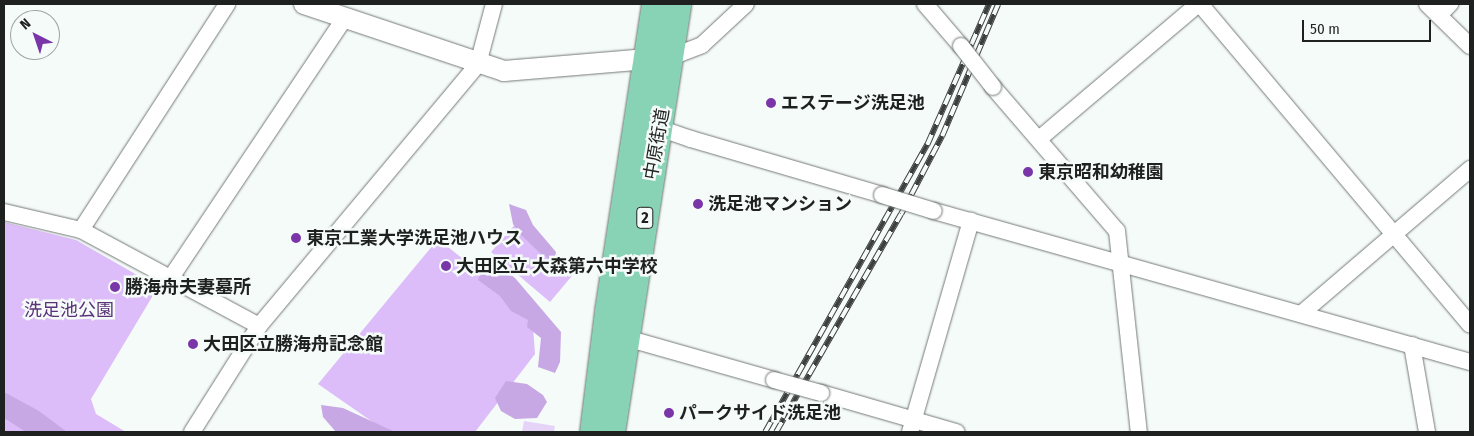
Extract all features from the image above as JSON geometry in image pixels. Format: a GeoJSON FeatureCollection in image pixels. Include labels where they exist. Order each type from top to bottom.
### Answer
{"type":"FeatureCollection","features":[{"type":"Feature","properties":{"kind":"main road","name":"中原街道"},"geometry":{"type":"LineString","coordinates":[[592,432],[607,311],[654,4]]}},
{"type":"Feature","properties":{"kind":"main road","name":"中原街道"},"geometry":{"type":"LineString","coordinates":[[612,432],[678,4]]}},
{"type":"Feature","properties":{"kind":"street"},"geometry":{"type":"LineString","coordinates":[[81,230],[227,4]]}},
{"type":"Feature","properties":{"kind":"street"},"geometry":{"type":"LineString","coordinates":[[304,4],[478,64],[504,71],[671,57],[702,45],[746,4]]}},
{"type":"Feature","properties":{"kind":"street"},"geometry":{"type":"LineString","coordinates":[[192,432],[259,326],[478,64],[494,4]]}},
{"type":"Feature","properties":{"kind":"street"},"geometry":{"type":"LineString","coordinates":[[925,4],[1117,231],[1123,263],[1139,432]]}},
{"type":"Feature","properties":{"kind":"street"},"geometry":{"type":"LineString","coordinates":[[1039,139],[1199,4],[1470,325]]}},
{"type":"Feature","properties":{"kind":"street"},"geometry":{"type":"LineString","coordinates":[[1439,8],[1470,46]]}},
{"type":"Feature","properties":{"kind":"street"},"geometry":{"type":"LineString","coordinates":[[170,279],[344,18]]}},
{"type":"Feature","properties":{"kind":"street"},"geometry":{"type":"LineString","coordinates":[[641,94],[643,107],[659,128],[971,222],[1123,263],[1470,362]]}},
{"type":"Feature","properties":{"kind":"street"},"geometry":{"type":"LineString","coordinates":[[1301,314],[1470,169]]}},
{"type":"Feature","properties":{"kind":"street"},"geometry":{"type":"LineString","coordinates":[[4,212],[81,230],[259,326]]}},
{"type":"Feature","properties":{"kind":"street"},"geometry":{"type":"LineString","coordinates":[[912,426],[971,222]]}},
{"type":"Feature","properties":{"kind":"street"},"geometry":{"type":"LineString","coordinates":[[626,338],[821,394],[912,426],[956,432]]}},
{"type":"Feature","properties":{"kind":"street"},"geometry":{"type":"LineString","coordinates":[[1412,345],[1427,432]]}},
{"type":"Feature","properties":{"kind":"green space"},"geometry":{"type":"Polygon","coordinates":[[[518,221],[576,271],[550,302],[491,252],[518,221]]]}},
{"type":"Feature","properties":{"kind":"green space","name":"洗足池公園"},"geometry":{"type":"Polygon","coordinates":[[[4,222],[76,240],[158,287],[91,399],[96,414],[126,432],[4,432],[4,222]]]}},
{"type":"Feature","properties":{"kind":"green space"},"geometry":{"type":"Polygon","coordinates":[[[438,239],[532,314],[535,354],[475,432],[387,432],[318,384],[438,239]]]}},
{"type":"Feature","properties":{"kind":"shaded area"},"geometry":{"type":"Polygon","coordinates":[[[509,204],[526,210],[533,225],[556,252],[555,257],[551,260],[540,253],[521,235],[513,224],[509,204]]]}},
{"type":"Feature","properties":{"kind":"shaded area"},"geometry":{"type":"Polygon","coordinates":[[[492,261],[515,278],[561,332],[560,362],[555,373],[538,367],[541,338],[527,327],[528,320],[511,311],[500,296],[478,280],[484,263],[492,261]]]}},
{"type":"Feature","properties":{"kind":"shaded area"},"geometry":{"type":"Polygon","coordinates":[[[506,381],[527,384],[543,395],[547,402],[537,418],[515,419],[501,411],[495,398],[506,381]]]}},
{"type":"Feature","properties":{"kind":"shaded area"},"geometry":{"type":"Polygon","coordinates":[[[4,392],[39,411],[67,432],[26,432],[4,418],[4,392]]]}},
{"type":"Feature","properties":{"kind":"shaded area"},"geometry":{"type":"Polygon","coordinates":[[[321,405],[343,408],[395,432],[336,432],[323,417],[321,405]]]}},
{"type":"Feature","properties":{"kind":"shaded area"},"geometry":{"type":"Polygon","coordinates":[[[524,421],[555,426],[554,432],[522,432],[524,421]]]}},
{"type":"Feature","properties":{"kind":"railway"},"geometry":{"type":"LineString","coordinates":[[765,432],[927,145],[989,4]]}},
{"type":"Feature","properties":{"kind":"railway"},"geometry":{"type":"LineString","coordinates":[[776,432],[901,214],[942,136],[998,4]]}},
{"type":"Feature","properties":{"kind":"place","name":"エステージ洗足池"},"geometry":{"type":"Point","coordinates":[771,103]}},
{"type":"Feature","properties":{"kind":"place","name":"東京昭和幼稚園"},"geometry":{"type":"Point","coordinates":[1028,172]}},
{"type":"Feature","properties":{"kind":"place","name":"洗足池マンション"},"geometry":{"type":"Point","coordinates":[698,204]}},
{"type":"Feature","properties":{"kind":"place","name":"東京工業大学洗足池ハウス"},"geometry":{"type":"Point","coordinates":[296,238]}},
{"type":"Feature","properties":{"kind":"place","name":"大田区立 大森第六中学校"},"geometry":{"type":"Point","coordinates":[446,266]}},
{"type":"Feature","properties":{"kind":"place","name":"勝海舟夫妻墓所"},"geometry":{"type":"Point","coordinates":[115,287]}},
{"type":"Feature","properties":{"kind":"place","name":"大田区立勝海舟記念館"},"geometry":{"type":"Point","coordinates":[193,344]}},
{"type":"Feature","properties":{"kind":"place","name":"パークサイド洗足池"},"geometry":{"type":"Point","coordinates":[669,413]}}]}
